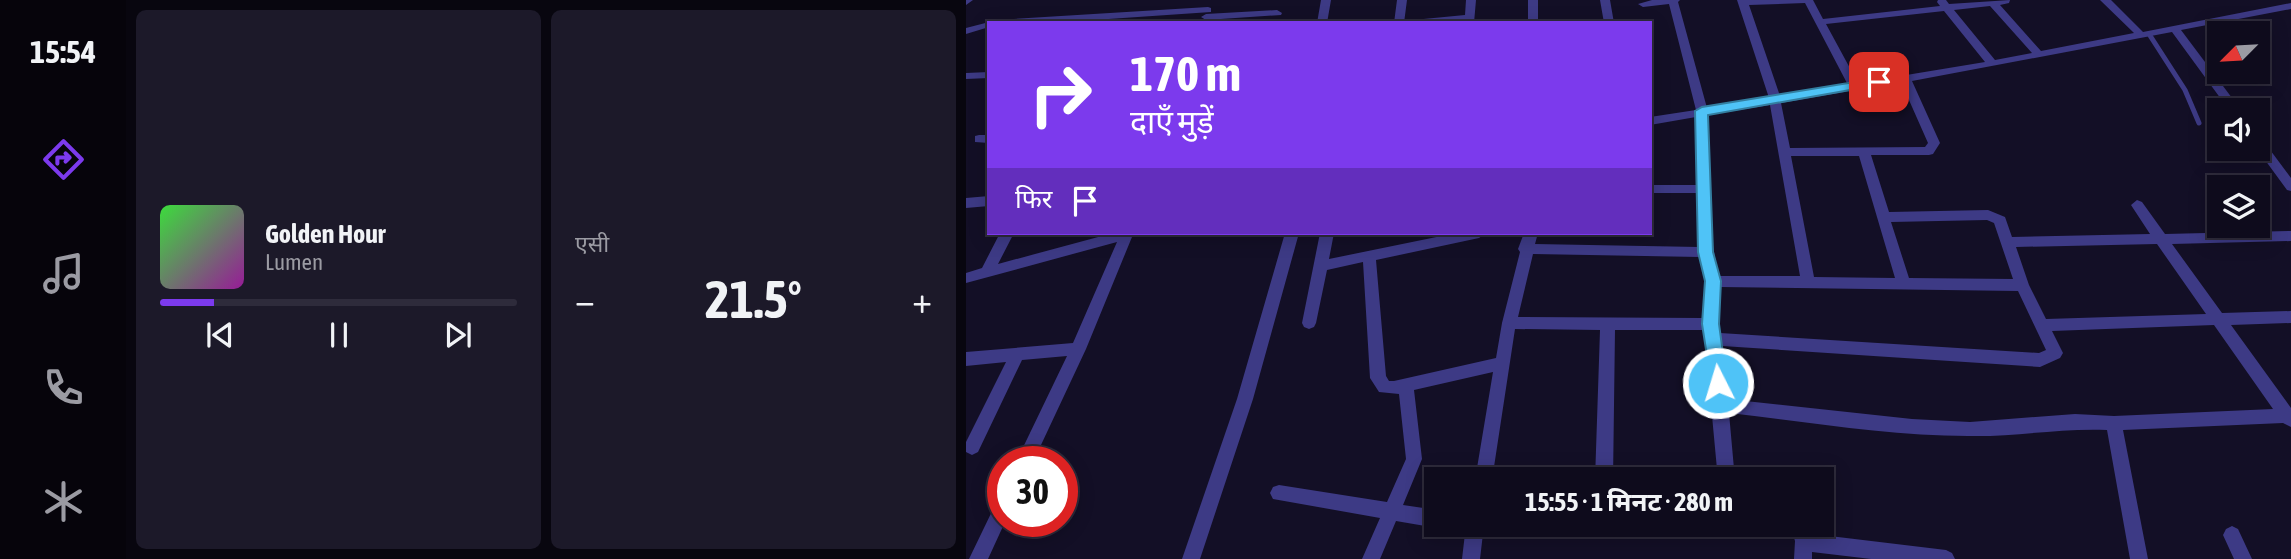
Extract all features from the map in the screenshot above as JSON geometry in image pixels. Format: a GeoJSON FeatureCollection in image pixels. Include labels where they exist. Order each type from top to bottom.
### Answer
{"type":"FeatureCollection","features":[{"type":"Feature","properties":{"kind":"street"},"geometry":{"type":"LineString","coordinates":[[1322,21],[1326,0]]}},
{"type":"Feature","properties":{"kind":"street"},"geometry":{"type":"LineString","coordinates":[[1399,21],[1402,0]]}},
{"type":"Feature","properties":{"kind":"street"},"geometry":{"type":"LineString","coordinates":[[1450,21],[1469,20],[1471,0]]}},
{"type":"Feature","properties":{"kind":"street"},"geometry":{"type":"LineString","coordinates":[[1533,0],[1534,21]]}},
{"type":"Feature","properties":{"kind":"street"},"geometry":{"type":"LineString","coordinates":[[1605,0],[1609,21]]}},
{"type":"Feature","properties":{"kind":"street"},"geometry":{"type":"LineString","coordinates":[[1643,4],[1674,0],[1702,111],[1702,189],[1706,252],[1713,281],[1712,331],[1726,467]]}},
{"type":"Feature","properties":{"kind":"street"},"geometry":{"type":"LineString","coordinates":[[1808,282],[1775,98],[1743,1],[1808,0],[1854,86]]}},
{"type":"Feature","properties":{"kind":"street"},"geometry":{"type":"LineString","coordinates":[[2105,0],[2145,35]]}},
{"type":"Feature","properties":{"kind":"street"},"geometry":{"type":"LineString","coordinates":[[1820,22],[1944,3],[2006,1]]}},
{"type":"Feature","properties":{"kind":"street"},"geometry":{"type":"LineString","coordinates":[[1992,2],[2039,55]]}},
{"type":"Feature","properties":{"kind":"street"},"geometry":{"type":"LineString","coordinates":[[1944,3],[1992,64]]}},
{"type":"Feature","properties":{"kind":"street"},"geometry":{"type":"LineString","coordinates":[[1652,121],[1775,98],[1992,64],[2291,6]]}},
{"type":"Feature","properties":{"kind":"street"},"geometry":{"type":"LineString","coordinates":[[1035,21],[1207,12],[1277,13]]}},
{"type":"Feature","properties":{"kind":"street"},"geometry":{"type":"LineString","coordinates":[[966,30],[987,25]]}},
{"type":"Feature","properties":{"kind":"street"},"geometry":{"type":"LineString","coordinates":[[2175,29],[2226,98]]}},
{"type":"Feature","properties":{"kind":"street"},"geometry":{"type":"LineString","coordinates":[[966,76],[987,75]]}},
{"type":"Feature","properties":{"kind":"street"},"geometry":{"type":"LineString","coordinates":[[1786,152],[1925,151],[1933,147],[1934,143],[1905,78]]}},
{"type":"Feature","properties":{"kind":"street"},"geometry":{"type":"LineString","coordinates":[[1864,152],[1904,285]]}},
{"type":"Feature","properties":{"kind":"street"},"geometry":{"type":"LineString","coordinates":[[2270,158],[2291,187]]}},
{"type":"Feature","properties":{"kind":"street"},"geometry":{"type":"LineString","coordinates":[[1652,188],[1702,189]]}},
{"type":"Feature","properties":{"kind":"street"},"geometry":{"type":"LineString","coordinates":[[966,203],[987,201]]}},
{"type":"Feature","properties":{"kind":"street"},"geometry":{"type":"LineString","coordinates":[[2137,205],[2289,419]]}},
{"type":"Feature","properties":{"kind":"street"},"geometry":{"type":"LineString","coordinates":[[1509,323],[1608,324],[1712,331],[2040,360],[2055,353],[2044,325],[2022,285],[2003,223],[1988,215],[1883,217]]}},
{"type":"Feature","properties":{"kind":"street"},"geometry":{"type":"LineString","coordinates":[[987,272],[1006,235]]}},
{"type":"Feature","properties":{"kind":"street"},"geometry":{"type":"LineString","coordinates":[[966,278],[1121,235]]}},
{"type":"Feature","properties":{"kind":"street"},"geometry":{"type":"LineString","coordinates":[[1032,446],[1127,235]]}},
{"type":"Feature","properties":{"kind":"street"},"geometry":{"type":"LineString","coordinates":[[1191,559],[1245,399],[1291,235]]}},
{"type":"Feature","properties":{"kind":"street"},"geometry":{"type":"LineString","coordinates":[[1309,323],[1327,235]]}},
{"type":"Feature","properties":{"kind":"street"},"geometry":{"type":"LineString","coordinates":[[1320,267],[1470,235]]}},
{"type":"Feature","properties":{"kind":"street"},"geometry":{"type":"LineString","coordinates":[[1485,467],[1509,323],[1530,235]]}},
{"type":"Feature","properties":{"kind":"street"},"geometry":{"type":"LineString","coordinates":[[2010,242],[2291,236]]}},
{"type":"Feature","properties":{"kind":"street"},"geometry":{"type":"LineString","coordinates":[[1525,249],[1706,252]]}},
{"type":"Feature","properties":{"kind":"street"},"geometry":{"type":"LineString","coordinates":[[1369,257],[1378,377],[1385,387],[1406,385],[1502,363]]}},
{"type":"Feature","properties":{"kind":"street"},"geometry":{"type":"LineString","coordinates":[[1713,281],[2022,285]]}},
{"type":"Feature","properties":{"kind":"street"},"geometry":{"type":"LineString","coordinates":[[2044,325],[2291,317]]}},
{"type":"Feature","properties":{"kind":"street"},"geometry":{"type":"LineString","coordinates":[[1604,467],[1608,324]]}},
{"type":"Feature","properties":{"kind":"street"},"geometry":{"type":"LineString","coordinates":[[966,359],[1077,349]]}},
{"type":"Feature","properties":{"kind":"street"},"geometry":{"type":"LineString","coordinates":[[968,452],[1017,356]]}},
{"type":"Feature","properties":{"kind":"street"},"geometry":{"type":"LineString","coordinates":[[1371,559],[1414,459],[1406,385]]}},
{"type":"Feature","properties":{"kind":"street"},"geometry":{"type":"LineString","coordinates":[[1720,405],[1947,428],[2075,421],[2113,423],[2289,419]]}},
{"type":"Feature","properties":{"kind":"street"},"geometry":{"type":"LineString","coordinates":[[2113,423],[2139,559]]}},
{"type":"Feature","properties":{"kind":"street"},"geometry":{"type":"LineString","coordinates":[[1279,493],[1424,517]]}},
{"type":"Feature","properties":{"kind":"street"},"geometry":{"type":"LineString","coordinates":[[2232,535],[2243,559]]}},
{"type":"Feature","properties":{"kind":"street"},"geometry":{"type":"LineString","coordinates":[[978,559],[989,537]]}},
{"type":"Feature","properties":{"kind":"street"},"geometry":{"type":"LineString","coordinates":[[1471,559],[1474,537]]}},
{"type":"Feature","properties":{"kind":"street"},"geometry":{"type":"LineString","coordinates":[[1802,542],[1946,559]]}},
{"type":"Feature","properties":{"kind":"lane"},"geometry":{"type":"LineString","coordinates":[[2145,35],[2185,90],[2199,123]]}},
{"type":"Feature","properties":{"kind":"route"},"geometry":{"type":"LineString","coordinates":[[1718,383],[1710,324],[1713,281],[1706,252],[1702,189],[1702,111],[1879,82]]}}]}
